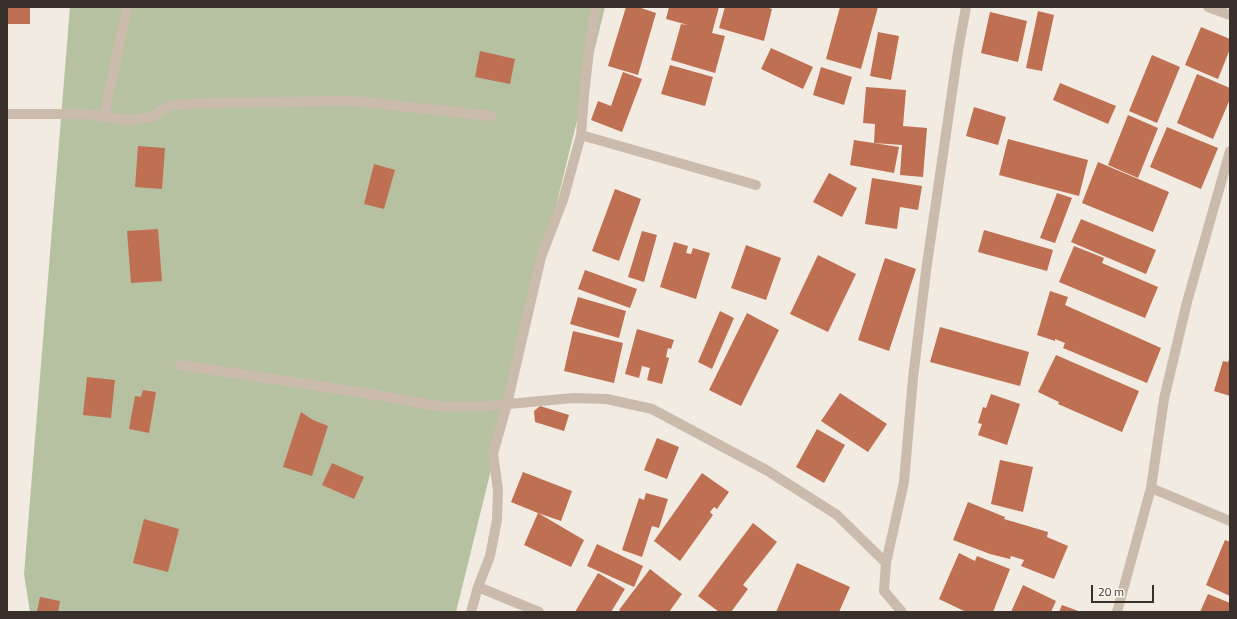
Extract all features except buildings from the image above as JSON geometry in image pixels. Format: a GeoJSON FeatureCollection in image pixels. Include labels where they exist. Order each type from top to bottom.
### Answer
{"type":"FeatureCollection","features":[{"type":"Feature","properties":{"kind":"street"},"geometry":{"type":"LineString","coordinates":[[104,117],[127,7]]}},
{"type":"Feature","properties":{"kind":"street"},"geometry":{"type":"LineString","coordinates":[[471,612],[478,587],[490,556],[497,520],[498,490],[493,454],[507,404],[541,256],[563,200],[581,135],[589,50],[596,7]]}},
{"type":"Feature","properties":{"kind":"street"},"geometry":{"type":"LineString","coordinates":[[902,612],[884,590],[886,563],[904,482],[913,378],[925,278],[958,51],[966,7]]}},
{"type":"Feature","properties":{"kind":"street"},"geometry":{"type":"LineString","coordinates":[[1208,7],[1230,15]]}},
{"type":"Feature","properties":{"kind":"street"},"geometry":{"type":"LineString","coordinates":[[7,114],[85,114],[129,120],[151,117],[171,105],[346,101],[492,116]]}},
{"type":"Feature","properties":{"kind":"street"},"geometry":{"type":"LineString","coordinates":[[581,135],[756,185]]}},
{"type":"Feature","properties":{"kind":"street"},"geometry":{"type":"LineString","coordinates":[[1117,612],[1151,488],[1164,398],[1187,302],[1230,151]]}},
{"type":"Feature","properties":{"kind":"street"},"geometry":{"type":"LineString","coordinates":[[180,364],[444,407],[507,404],[573,398],[607,399],[652,409],[768,470],[831,511],[837,515],[886,563]]}},
{"type":"Feature","properties":{"kind":"street"},"geometry":{"type":"LineString","coordinates":[[1151,488],[1230,521]]}},
{"type":"Feature","properties":{"kind":"street"},"geometry":{"type":"LineString","coordinates":[[478,587],[539,612]]}},
{"type":"Feature","properties":{"kind":"green space"},"geometry":{"type":"Polygon","coordinates":[[[70,7],[605,7],[456,612],[30,612],[24,574],[70,7]]]}}]}
